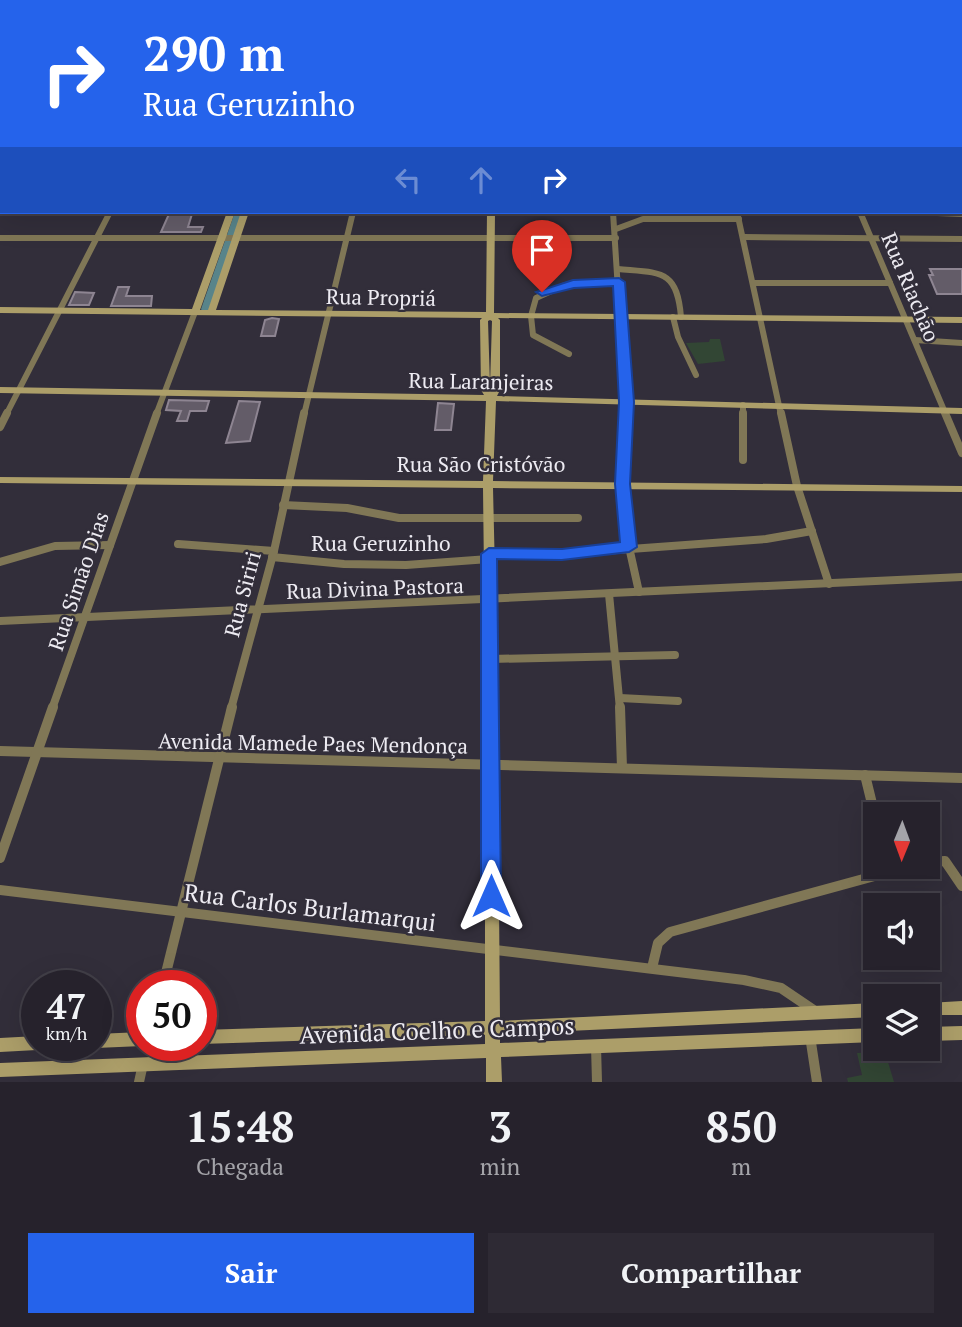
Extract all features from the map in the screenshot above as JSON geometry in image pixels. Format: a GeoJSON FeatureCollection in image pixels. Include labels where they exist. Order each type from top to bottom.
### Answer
{"type":"FeatureCollection","features":[{"type":"Feature","properties":{"kind":"main road"},"geometry":{"type":"LineString","coordinates":[[209,311],[232,214]]}},
{"type":"Feature","properties":{"kind":"main road"},"geometry":{"type":"LineString","coordinates":[[194,315],[228,238],[244,214]]}},
{"type":"Feature","properties":{"kind":"main road"},"geometry":{"type":"LineString","coordinates":[[491,214],[490,316],[496,320],[495,390],[491,399],[488,484],[491,1028],[494,1082]]}},
{"type":"Feature","properties":{"kind":"main road","name":"Rua Propriá"},"geometry":{"type":"LineString","coordinates":[[0,310],[194,315],[209,311],[962,320]]}},
{"type":"Feature","properties":{"kind":"main road","name":"Rua Laranjeiras"},"geometry":{"type":"LineString","coordinates":[[0,390],[962,411]]}},
{"type":"Feature","properties":{"kind":"main road","name":"Rua São Cristóvão"},"geometry":{"type":"LineString","coordinates":[[0,480],[132,479],[962,489]]}},
{"type":"Feature","properties":{"kind":"main road"},"geometry":{"type":"LineString","coordinates":[[940,1009],[962,1008]]}},
{"type":"Feature","properties":{"kind":"main road","name":"Avenida Coelho e Campos"},"geometry":{"type":"LineString","coordinates":[[217,1037],[491,1028],[863,1010]]}},
{"type":"Feature","properties":{"kind":"main road"},"geometry":{"type":"LineString","coordinates":[[940,1034],[962,1033]]}},
{"type":"Feature","properties":{"kind":"main road","name":"Avenida Coelho e Campos"},"geometry":{"type":"LineString","coordinates":[[0,1070],[863,1035]]}},
{"type":"Feature","properties":{"kind":"main road"},"geometry":{"type":"LineString","coordinates":[[0,1045],[21,1044]]}},
{"type":"Feature","properties":{"kind":"street"},"geometry":{"type":"LineString","coordinates":[[0,426],[109,214]]}},
{"type":"Feature","properties":{"kind":"street","name":"Rua Siriri"},"geometry":{"type":"LineString","coordinates":[[167,970],[218,759],[273,554],[307,396],[354,214]]}},
{"type":"Feature","properties":{"kind":"street"},"geometry":{"type":"LineString","coordinates":[[613,214],[626,402],[622,484],[629,547],[639,592]]}},
{"type":"Feature","properties":{"kind":"street"},"geometry":{"type":"LineString","coordinates":[[738,214],[797,486],[829,584]]}},
{"type":"Feature","properties":{"kind":"street","name":"Rua Riachão"},"geometry":{"type":"LineString","coordinates":[[861,214],[962,453]]}},
{"type":"Feature","properties":{"kind":"street"},"geometry":{"type":"LineString","coordinates":[[0,238],[348,238],[616,234],[643,219],[739,219]]}},
{"type":"Feature","properties":{"kind":"street"},"geometry":{"type":"LineString","coordinates":[[744,237],[962,239]]}},
{"type":"Feature","properties":{"kind":"street"},"geometry":{"type":"LineString","coordinates":[[618,269],[647,273],[675,283],[678,338],[696,375]]}},
{"type":"Feature","properties":{"kind":"street"},"geometry":{"type":"LineString","coordinates":[[569,354],[533,335],[531,316],[536,298],[542,292],[573,284],[619,282]]}},
{"type":"Feature","properties":{"kind":"street"},"geometry":{"type":"LineString","coordinates":[[752,283],[890,283]]}},
{"type":"Feature","properties":{"kind":"street","name":"Rua Simão Dias"},"geometry":{"type":"LineString","coordinates":[[0,859],[132,479],[194,315]]}},
{"type":"Feature","properties":{"kind":"street"},"geometry":{"type":"LineString","coordinates":[[915,340],[962,343]]}},
{"type":"Feature","properties":{"kind":"street"},"geometry":{"type":"LineString","coordinates":[[743,405],[743,460]]}},
{"type":"Feature","properties":{"kind":"street"},"geometry":{"type":"LineString","coordinates":[[283,505],[347,508],[399,518],[578,518]]}},
{"type":"Feature","properties":{"kind":"street","name":"Rua Geruzinho"},"geometry":{"type":"LineString","coordinates":[[178,544],[344,564],[406,565],[751,540],[812,531]]}},
{"type":"Feature","properties":{"kind":"street"},"geometry":{"type":"LineString","coordinates":[[0,562],[55,546],[110,544]]}},
{"type":"Feature","properties":{"kind":"street","name":"Rua Divina Pastora"},"geometry":{"type":"LineString","coordinates":[[0,621],[962,577]]}},
{"type":"Feature","properties":{"kind":"street"},"geometry":{"type":"LineString","coordinates":[[609,594],[620,698],[622,768]]}},
{"type":"Feature","properties":{"kind":"street"},"geometry":{"type":"LineString","coordinates":[[491,659],[676,655]]}},
{"type":"Feature","properties":{"kind":"street"},"geometry":{"type":"LineString","coordinates":[[620,698],[678,701]]}},
{"type":"Feature","properties":{"kind":"street","name":"Avenida Mamede Paes Mendonça"},"geometry":{"type":"LineString","coordinates":[[0,751],[962,778]]}},
{"type":"Feature","properties":{"kind":"street"},"geometry":{"type":"LineString","coordinates":[[865,775],[872,802]]}},
{"type":"Feature","properties":{"kind":"street"},"geometry":{"type":"LineString","coordinates":[[940,860],[962,886]]}},
{"type":"Feature","properties":{"kind":"street"},"geometry":{"type":"LineString","coordinates":[[652,968],[660,937],[670,932],[863,876]]}},
{"type":"Feature","properties":{"kind":"street","name":"Rua Carlos Burlamarqui"},"geometry":{"type":"LineString","coordinates":[[0,890],[491,948],[772,985],[792,994],[816,1011]]}},
{"type":"Feature","properties":{"kind":"street"},"geometry":{"type":"LineString","coordinates":[[810,1036],[817,1082]]}},
{"type":"Feature","properties":{"kind":"street"},"geometry":{"type":"LineString","coordinates":[[596,1046],[597,1082]]}},
{"type":"Feature","properties":{"kind":"street"},"geometry":{"type":"LineString","coordinates":[[139,1082],[143,1064]]}},
{"type":"Feature","properties":{"kind":"green space"},"geometry":{"type":"Polygon","coordinates":[[[710,339],[720,339],[725,361],[698,364],[686,343],[709,342],[710,339]]]}},
{"type":"Feature","properties":{"kind":"green space"},"geometry":{"type":"Polygon","coordinates":[[[857,1053],[863,1053],[863,1061],[888,1061],[894,1082],[848,1082],[847,1078],[862,1075],[857,1053]]]}},
{"type":"Feature","properties":{"kind":"building"},"geometry":{"type":"Polygon","coordinates":[[[169,214],[192,214],[188,227],[203,227],[201,232],[161,232],[169,214]]]}},
{"type":"Feature","properties":{"kind":"building"},"geometry":{"type":"Polygon","coordinates":[[[930,269],[962,269],[962,294],[937,294],[929,275],[933,275],[930,269]]]}},
{"type":"Feature","properties":{"kind":"building"},"geometry":{"type":"Polygon","coordinates":[[[118,287],[129,287],[126,296],[152,296],[151,306],[111,306],[118,287]]]}},
{"type":"Feature","properties":{"kind":"building"},"geometry":{"type":"Polygon","coordinates":[[[75,292],[94,293],[89,305],[69,305],[75,292]]]}},
{"type":"Feature","properties":{"kind":"building"},"geometry":{"type":"Polygon","coordinates":[[[279,319],[275,336],[261,336],[265,320],[279,319]]]}},
{"type":"Feature","properties":{"kind":"building"},"geometry":{"type":"Polygon","coordinates":[[[169,400],[209,401],[206,411],[190,411],[187,421],[177,421],[181,411],[166,410],[169,400]]]}},
{"type":"Feature","properties":{"kind":"building"},"geometry":{"type":"Polygon","coordinates":[[[239,401],[260,402],[250,441],[226,443],[239,401]]]}},
{"type":"Feature","properties":{"kind":"building"},"geometry":{"type":"Polygon","coordinates":[[[438,403],[454,404],[451,430],[435,430],[438,403]]]}},
{"type":"Feature","properties":{"kind":"waterway"},"geometry":{"type":"LineString","coordinates":[[205,309],[238,214]]}},
{"type":"Feature","properties":{"kind":"route"},"geometry":{"type":"LineString","coordinates":[[491,896],[489,554],[562,554],[629,547],[622,484],[626,402],[619,282],[573,284],[542,292]]}}]}
